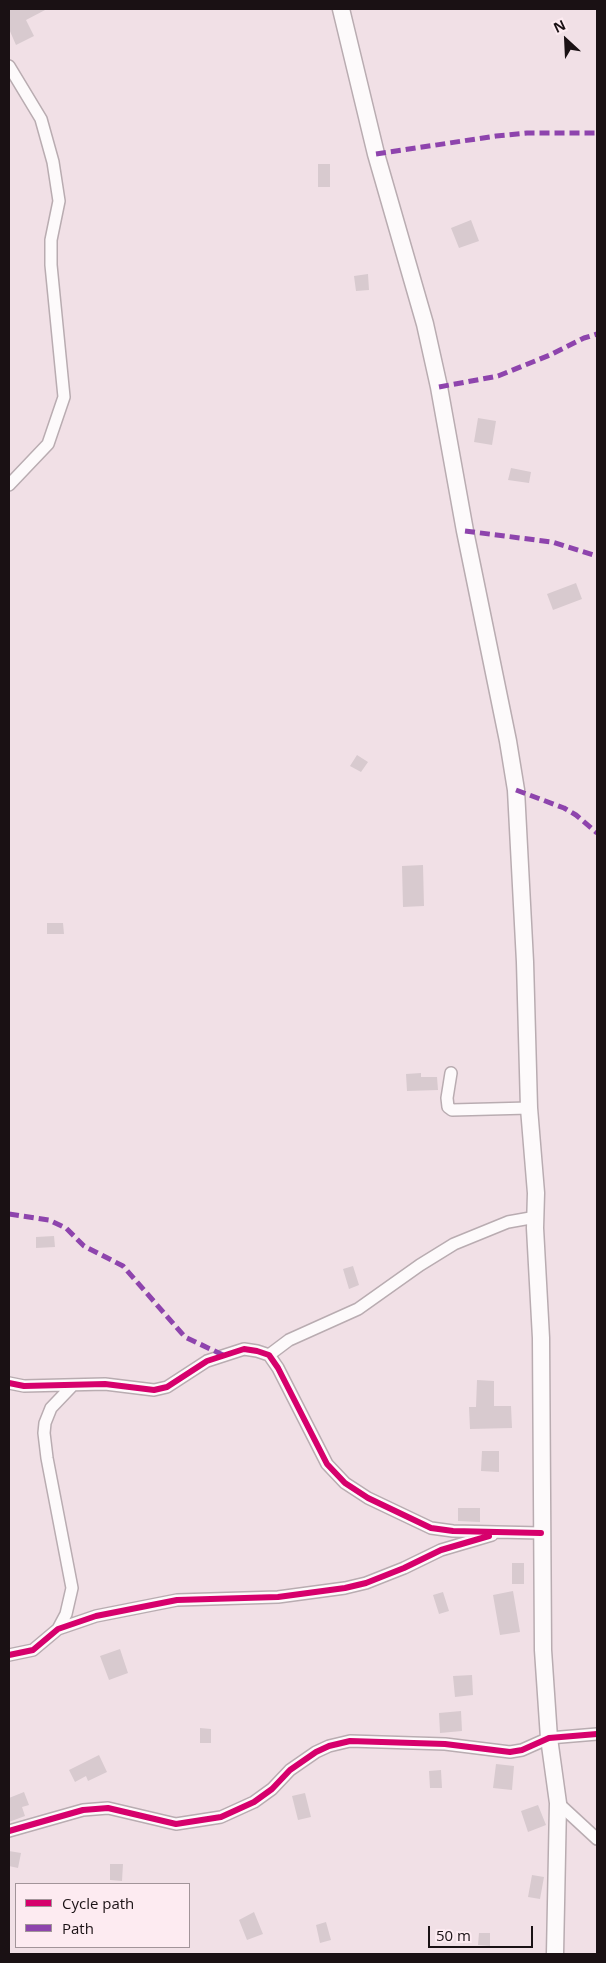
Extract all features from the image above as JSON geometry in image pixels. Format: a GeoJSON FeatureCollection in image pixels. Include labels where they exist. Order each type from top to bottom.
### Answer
{"type":"FeatureCollection","features":[{"type":"Feature","properties":{"kind":"main road"},"geometry":{"type":"LineString","coordinates":[[341,9],[376,154],[425,324],[508,741],[516,790],[525,962],[529,1108],[536,1193],[541,1338],[543,1650],[549,1738],[558,1803],[556,1954]]}},
{"type":"Feature","properties":{"kind":"street"},"geometry":{"type":"LineString","coordinates":[[9,66],[41,119],[53,162],[59,201],[51,240],[51,265],[64,396],[48,444],[9,485]]}},
{"type":"Feature","properties":{"kind":"street"},"geometry":{"type":"LineString","coordinates":[[451,1073],[447,1098],[448,1107],[452,1110],[529,1108]]}},
{"type":"Feature","properties":{"kind":"street"},"geometry":{"type":"LineString","coordinates":[[269,1355],[290,1340],[358,1309],[420,1264],[454,1244],[508,1222],[536,1217]]}},
{"type":"Feature","properties":{"kind":"street"},"geometry":{"type":"LineString","coordinates":[[9,1383],[24,1386],[106,1384],[154,1390],[167,1388],[207,1361],[224,1355],[244,1349],[269,1355],[290,1389],[327,1464],[345,1483],[368,1498],[431,1528],[453,1531],[541,1532]]}},
{"type":"Feature","properties":{"kind":"street"},"geometry":{"type":"LineString","coordinates":[[58,1630],[66,1614],[72,1588],[44,1433],[45,1423],[51,1408],[73,1385]]}},
{"type":"Feature","properties":{"kind":"street"},"geometry":{"type":"LineString","coordinates":[[9,1655],[33,1650],[58,1630],[96,1616],[177,1600],[278,1597],[366,1583],[404,1568],[441,1550],[507,1531]]}},
{"type":"Feature","properties":{"kind":"street"},"geometry":{"type":"LineString","coordinates":[[9,1830],[83,1810],[108,1808],[176,1824],[221,1817],[260,1798],[306,1758],[329,1746],[350,1742],[388,1741],[446,1744],[510,1752],[522,1750],[549,1738],[597,1734]]}},
{"type":"Feature","properties":{"kind":"street"},"geometry":{"type":"LineString","coordinates":[[558,1803],[597,1839]]}},
{"type":"Feature","properties":{"kind":"building"},"geometry":{"type":"Polygon","coordinates":[[[9,9],[47,9],[26,20],[34,36],[16,45],[9,29],[9,9]]]}},
{"type":"Feature","properties":{"kind":"building"},"geometry":{"type":"Polygon","coordinates":[[[318,164],[330,164],[330,187],[318,187],[318,164]]]}},
{"type":"Feature","properties":{"kind":"building"},"geometry":{"type":"Polygon","coordinates":[[[471,220],[479,241],[459,248],[451,228],[471,220]]]}},
{"type":"Feature","properties":{"kind":"building"},"geometry":{"type":"Polygon","coordinates":[[[368,274],[369,290],[356,291],[354,276],[368,274]]]}},
{"type":"Feature","properties":{"kind":"building"},"geometry":{"type":"Polygon","coordinates":[[[478,418],[496,421],[492,445],[474,442],[478,418]]]}},
{"type":"Feature","properties":{"kind":"building"},"geometry":{"type":"Polygon","coordinates":[[[511,468],[531,472],[529,483],[508,480],[511,468]]]}},
{"type":"Feature","properties":{"kind":"building"},"geometry":{"type":"Polygon","coordinates":[[[576,583],[582,599],[553,610],[547,594],[576,583]]]}},
{"type":"Feature","properties":{"kind":"building"},"geometry":{"type":"Polygon","coordinates":[[[357,755],[368,762],[361,772],[350,766],[357,755]]]}},
{"type":"Feature","properties":{"kind":"building"},"geometry":{"type":"Polygon","coordinates":[[[423,865],[424,906],[403,907],[402,866],[423,865]]]}},
{"type":"Feature","properties":{"kind":"building"},"geometry":{"type":"Polygon","coordinates":[[[47,923],[63,923],[64,934],[47,934],[47,923]]]}},
{"type":"Feature","properties":{"kind":"building"},"geometry":{"type":"Polygon","coordinates":[[[421,1073],[421,1077],[437,1077],[438,1090],[407,1091],[406,1074],[421,1073]]]}},
{"type":"Feature","properties":{"kind":"building"},"geometry":{"type":"Polygon","coordinates":[[[54,1236],[55,1247],[36,1248],[36,1237],[54,1236]]]}},
{"type":"Feature","properties":{"kind":"building"},"geometry":{"type":"Polygon","coordinates":[[[353,1266],[359,1285],[349,1289],[343,1269],[353,1266]]]}},
{"type":"Feature","properties":{"kind":"building"},"geometry":{"type":"Polygon","coordinates":[[[477,1380],[494,1381],[494,1406],[511,1406],[512,1428],[470,1429],[469,1407],[476,1407],[477,1380]]]}},
{"type":"Feature","properties":{"kind":"building"},"geometry":{"type":"Polygon","coordinates":[[[482,1451],[499,1451],[499,1472],[481,1471],[482,1451]]]}},
{"type":"Feature","properties":{"kind":"building"},"geometry":{"type":"Polygon","coordinates":[[[458,1508],[480,1508],[480,1522],[458,1521],[458,1508]]]}},
{"type":"Feature","properties":{"kind":"building"},"geometry":{"type":"Polygon","coordinates":[[[512,1563],[524,1563],[524,1584],[512,1584],[512,1563]]]}},
{"type":"Feature","properties":{"kind":"building"},"geometry":{"type":"Polygon","coordinates":[[[513,1591],[520,1632],[500,1635],[493,1595],[513,1591]]]}},
{"type":"Feature","properties":{"kind":"building"},"geometry":{"type":"Polygon","coordinates":[[[443,1592],[449,1611],[439,1614],[433,1595],[443,1592]]]}},
{"type":"Feature","properties":{"kind":"building"},"geometry":{"type":"Polygon","coordinates":[[[120,1649],[128,1673],[109,1680],[100,1656],[120,1649]]]}},
{"type":"Feature","properties":{"kind":"building"},"geometry":{"type":"Polygon","coordinates":[[[472,1675],[473,1695],[455,1697],[453,1676],[472,1675]]]}},
{"type":"Feature","properties":{"kind":"building"},"geometry":{"type":"Polygon","coordinates":[[[461,1711],[462,1731],[440,1733],[439,1713],[461,1711]]]}},
{"type":"Feature","properties":{"kind":"building"},"geometry":{"type":"Polygon","coordinates":[[[200,1728],[211,1729],[211,1743],[200,1743],[200,1728]]]}},
{"type":"Feature","properties":{"kind":"building"},"geometry":{"type":"Polygon","coordinates":[[[99,1755],[107,1772],[88,1781],[86,1776],[75,1782],[69,1770],[99,1755]]]}},
{"type":"Feature","properties":{"kind":"building"},"geometry":{"type":"Polygon","coordinates":[[[496,1764],[514,1766],[512,1790],[493,1788],[496,1764]]]}},
{"type":"Feature","properties":{"kind":"building"},"geometry":{"type":"Polygon","coordinates":[[[441,1770],[442,1788],[430,1788],[429,1771],[441,1770]]]}},
{"type":"Feature","properties":{"kind":"building"},"geometry":{"type":"Polygon","coordinates":[[[24,1792],[29,1805],[22,1807],[25,1816],[9,1822],[9,1798],[24,1792]]]}},
{"type":"Feature","properties":{"kind":"building"},"geometry":{"type":"Polygon","coordinates":[[[305,1793],[311,1817],[298,1820],[292,1796],[305,1793]]]}},
{"type":"Feature","properties":{"kind":"building"},"geometry":{"type":"Polygon","coordinates":[[[538,1805],[546,1825],[528,1832],[521,1811],[538,1805]]]}},
{"type":"Feature","properties":{"kind":"building"},"geometry":{"type":"Polygon","coordinates":[[[9,1851],[21,1853],[18,1868],[9,1866],[9,1851]]]}},
{"type":"Feature","properties":{"kind":"building"},"geometry":{"type":"Polygon","coordinates":[[[110,1864],[123,1864],[122,1881],[110,1880],[110,1864]]]}},
{"type":"Feature","properties":{"kind":"building"},"geometry":{"type":"Polygon","coordinates":[[[532,1875],[544,1877],[540,1899],[528,1897],[532,1875]]]}},
{"type":"Feature","properties":{"kind":"building"},"geometry":{"type":"Polygon","coordinates":[[[254,1912],[263,1934],[247,1940],[239,1920],[254,1912]]]}},
{"type":"Feature","properties":{"kind":"building"},"geometry":{"type":"Polygon","coordinates":[[[326,1922],[331,1940],[320,1943],[316,1925],[326,1922]]]}},
{"type":"Feature","properties":{"kind":"building"},"geometry":{"type":"Polygon","coordinates":[[[479,1933],[490,1933],[490,1946],[478,1945],[479,1933]]]}},
{"type":"Feature","properties":{"kind":"marked path"},"geometry":{"type":"LineString","coordinates":[[376,154],[527,133],[597,133]]}},
{"type":"Feature","properties":{"kind":"marked path"},"geometry":{"type":"LineString","coordinates":[[439,387],[498,376],[597,334]]}},
{"type":"Feature","properties":{"kind":"marked path"},"geometry":{"type":"LineString","coordinates":[[465,531],[552,542],[597,556]]}},
{"type":"Feature","properties":{"kind":"marked path"},"geometry":{"type":"LineString","coordinates":[[516,790],[564,808],[576,815],[597,833]]}},
{"type":"Feature","properties":{"kind":"marked path"},"geometry":{"type":"LineString","coordinates":[[9,1214],[49,1220],[66,1228],[84,1246],[123,1266],[185,1337],[223,1355]]}},
{"type":"Feature","properties":{"kind":"cycle path"},"geometry":{"type":"LineString","coordinates":[[9,1383],[24,1386],[105,1384],[154,1390],[167,1387],[207,1361],[244,1349],[257,1351],[269,1355],[278,1368],[327,1464],[345,1483],[368,1498],[431,1528],[453,1531],[541,1533]]}},
{"type":"Feature","properties":{"kind":"cycle path"},"geometry":{"type":"LineString","coordinates":[[9,1655],[33,1650],[58,1629],[96,1616],[177,1600],[278,1597],[345,1588],[366,1583],[404,1568],[441,1550],[489,1536]]}},
{"type":"Feature","properties":{"kind":"cycle path"},"geometry":{"type":"LineString","coordinates":[[9,1831],[83,1810],[108,1808],[176,1824],[221,1817],[254,1802],[272,1789],[290,1770],[316,1752],[329,1746],[350,1741],[445,1744],[510,1752],[522,1750],[549,1738],[597,1734]]}}]}
